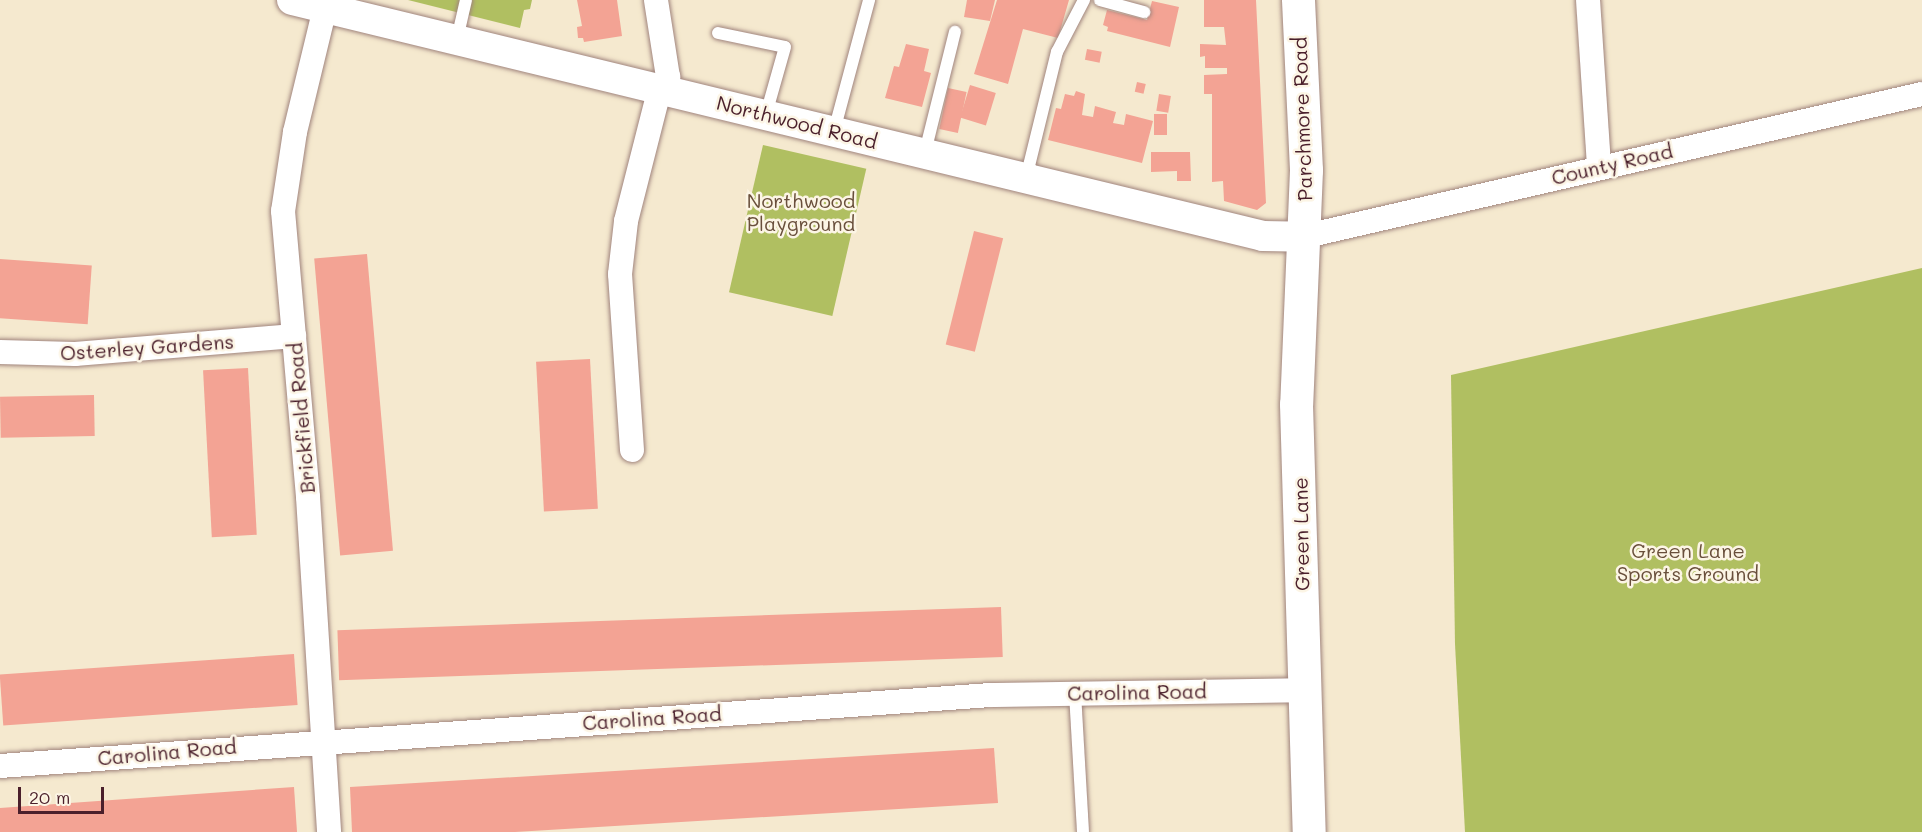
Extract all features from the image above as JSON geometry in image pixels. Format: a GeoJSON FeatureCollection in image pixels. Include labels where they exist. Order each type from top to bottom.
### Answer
{"type":"FeatureCollection","features":[{"type":"Feature","properties":{"kind":"main road","name":"Parchmore Road"},"geometry":{"type":"LineString","coordinates":[[1298,0],[1305,130],[1302,237]]}},
{"type":"Feature","properties":{"kind":"main road","name":"Green Lane"},"geometry":{"type":"LineString","coordinates":[[1302,237],[1296,404],[1309,832]]}},
{"type":"Feature","properties":{"kind":"street","name":"Northwood Road"},"geometry":{"type":"LineString","coordinates":[[292,0],[326,4],[457,40],[1263,236],[1302,237]]}},
{"type":"Feature","properties":{"kind":"street"},"geometry":{"type":"LineString","coordinates":[[632,450],[620,274],[626,222],[661,88],[668,77],[657,0]]}},
{"type":"Feature","properties":{"kind":"street"},"geometry":{"type":"LineString","coordinates":[[1588,0],[1599,167]]}},
{"type":"Feature","properties":{"kind":"street","name":"Brickfield Road"},"geometry":{"type":"LineString","coordinates":[[326,4],[285,182],[283,211],[329,832]]}},
{"type":"Feature","properties":{"kind":"street","name":"County Road"},"geometry":{"type":"LineString","coordinates":[[1302,237],[1922,94]]}},
{"type":"Feature","properties":{"kind":"street","name":"Osterley Gardens"},"geometry":{"type":"LineString","coordinates":[[0,352],[75,354],[294,336]]}},
{"type":"Feature","properties":{"kind":"street","name":"Carolina Road"},"geometry":{"type":"LineString","coordinates":[[0,766],[322,740],[848,703],[1075,693],[1305,690]]}},
{"type":"Feature","properties":{"kind":"lane"},"geometry":{"type":"LineString","coordinates":[[457,40],[466,0]]}},
{"type":"Feature","properties":{"kind":"lane"},"geometry":{"type":"LineString","coordinates":[[834,131],[869,0]]}},
{"type":"Feature","properties":{"kind":"lane"},"geometry":{"type":"LineString","coordinates":[[1026,178],[1058,52],[1084,0]]}},
{"type":"Feature","properties":{"kind":"lane"},"geometry":{"type":"LineString","coordinates":[[1100,0],[1144,12]]}},
{"type":"Feature","properties":{"kind":"lane"},"geometry":{"type":"LineString","coordinates":[[925,152],[955,32]]}},
{"type":"Feature","properties":{"kind":"lane"},"geometry":{"type":"LineString","coordinates":[[718,33],[785,47],[766,115]]}},
{"type":"Feature","properties":{"kind":"lane"},"geometry":{"type":"LineString","coordinates":[[1075,693],[1083,832]]}},
{"type":"Feature","properties":{"kind":"green space"},"geometry":{"type":"Polygon","coordinates":[[[408,0],[532,0],[530,9],[524,10],[520,28],[408,0]]]}},
{"type":"Feature","properties":{"kind":"green space","name":"Northwood Playground"},"geometry":{"type":"Polygon","coordinates":[[[763,145],[866,169],[832,316],[729,292],[763,145]]]}},
{"type":"Feature","properties":{"kind":"green space","name":"Green Lane Sports Ground"},"geometry":{"type":"Polygon","coordinates":[[[1922,268],[1922,832],[1465,832],[1455,644],[1451,375],[1922,268]]]}},
{"type":"Feature","properties":{"kind":"building"},"geometry":{"type":"Polygon","coordinates":[[[577,0],[617,0],[622,36],[584,42],[583,38],[578,38],[577,27],[582,26],[577,0]]]}},
{"type":"Feature","properties":{"kind":"building"},"geometry":{"type":"Polygon","coordinates":[[[967,0],[995,0],[990,21],[964,17],[967,0]]]}},
{"type":"Feature","properties":{"kind":"building"},"geometry":{"type":"Polygon","coordinates":[[[997,0],[1069,0],[1058,38],[1023,29],[1008,84],[974,74],[997,0]]]}},
{"type":"Feature","properties":{"kind":"building"},"geometry":{"type":"Polygon","coordinates":[[[1204,0],[1256,0],[1266,203],[1257,210],[1224,201],[1223,181],[1212,182],[1212,94],[1204,94],[1204,75],[1227,74],[1227,68],[1205,68],[1205,56],[1200,57],[1200,44],[1226,45],[1224,27],[1204,27],[1204,0]]]}},
{"type":"Feature","properties":{"kind":"building"},"geometry":{"type":"Polygon","coordinates":[[[1152,1],[1179,7],[1170,47],[1107,31],[1108,27],[1103,25],[1107,10],[1147,20],[1152,1]]]}},
{"type":"Feature","properties":{"kind":"building"},"geometry":{"type":"Polygon","coordinates":[[[906,44],[929,49],[924,71],[931,73],[922,107],[885,98],[894,66],[899,67],[906,44]]]}},
{"type":"Feature","properties":{"kind":"building"},"geometry":{"type":"Polygon","coordinates":[[[1087,49],[1102,52],[1100,63],[1085,60],[1087,49]]]}},
{"type":"Feature","properties":{"kind":"building"},"geometry":{"type":"Polygon","coordinates":[[[1137,82],[1146,84],[1144,94],[1135,92],[1137,82]]]}},
{"type":"Feature","properties":{"kind":"building"},"geometry":{"type":"Polygon","coordinates":[[[970,85],[996,93],[986,125],[960,118],[970,85]]]}},
{"type":"Feature","properties":{"kind":"building"},"geometry":{"type":"Polygon","coordinates":[[[948,88],[967,92],[958,133],[939,129],[948,88]]]}},
{"type":"Feature","properties":{"kind":"building"},"geometry":{"type":"Polygon","coordinates":[[[1076,91],[1085,94],[1082,115],[1093,117],[1095,106],[1116,112],[1113,123],[1124,125],[1126,114],[1153,121],[1142,163],[1048,140],[1056,108],[1061,109],[1065,94],[1074,96],[1076,91]]]}},
{"type":"Feature","properties":{"kind":"building"},"geometry":{"type":"Polygon","coordinates":[[[1159,94],[1171,96],[1168,113],[1156,111],[1159,94]]]}},
{"type":"Feature","properties":{"kind":"building"},"geometry":{"type":"Polygon","coordinates":[[[1154,114],[1167,114],[1167,135],[1154,135],[1154,114]]]}},
{"type":"Feature","properties":{"kind":"building"},"geometry":{"type":"Polygon","coordinates":[[[1151,152],[1190,152],[1191,181],[1177,181],[1177,171],[1151,172],[1151,152]]]}},
{"type":"Feature","properties":{"kind":"building"},"geometry":{"type":"Polygon","coordinates":[[[974,231],[1003,238],[975,352],[946,345],[974,231]]]}},
{"type":"Feature","properties":{"kind":"building"},"geometry":{"type":"Polygon","coordinates":[[[367,254],[393,551],[340,555],[314,259],[367,254]]]}},
{"type":"Feature","properties":{"kind":"building"},"geometry":{"type":"Polygon","coordinates":[[[0,259],[92,265],[88,324],[0,318],[0,259]]]}},
{"type":"Feature","properties":{"kind":"building"},"geometry":{"type":"Polygon","coordinates":[[[590,359],[598,509],[544,512],[536,362],[590,359]]]}},
{"type":"Feature","properties":{"kind":"building"},"geometry":{"type":"Polygon","coordinates":[[[248,368],[257,535],[212,537],[203,370],[248,368]]]}},
{"type":"Feature","properties":{"kind":"building"},"geometry":{"type":"Polygon","coordinates":[[[94,395],[95,436],[1,438],[0,397],[94,395]]]}},
{"type":"Feature","properties":{"kind":"building"},"geometry":{"type":"Polygon","coordinates":[[[1001,607],[1003,657],[339,680],[337,630],[1001,607]]]}},
{"type":"Feature","properties":{"kind":"building"},"geometry":{"type":"Polygon","coordinates":[[[294,654],[298,705],[3,725],[0,675],[294,654]]]}},
{"type":"Feature","properties":{"kind":"building"},"geometry":{"type":"Polygon","coordinates":[[[994,748],[998,803],[515,832],[352,832],[350,787],[994,748]]]}},
{"type":"Feature","properties":{"kind":"building"},"geometry":{"type":"Polygon","coordinates":[[[294,787],[297,832],[0,832],[0,808],[294,787]]]}}]}
